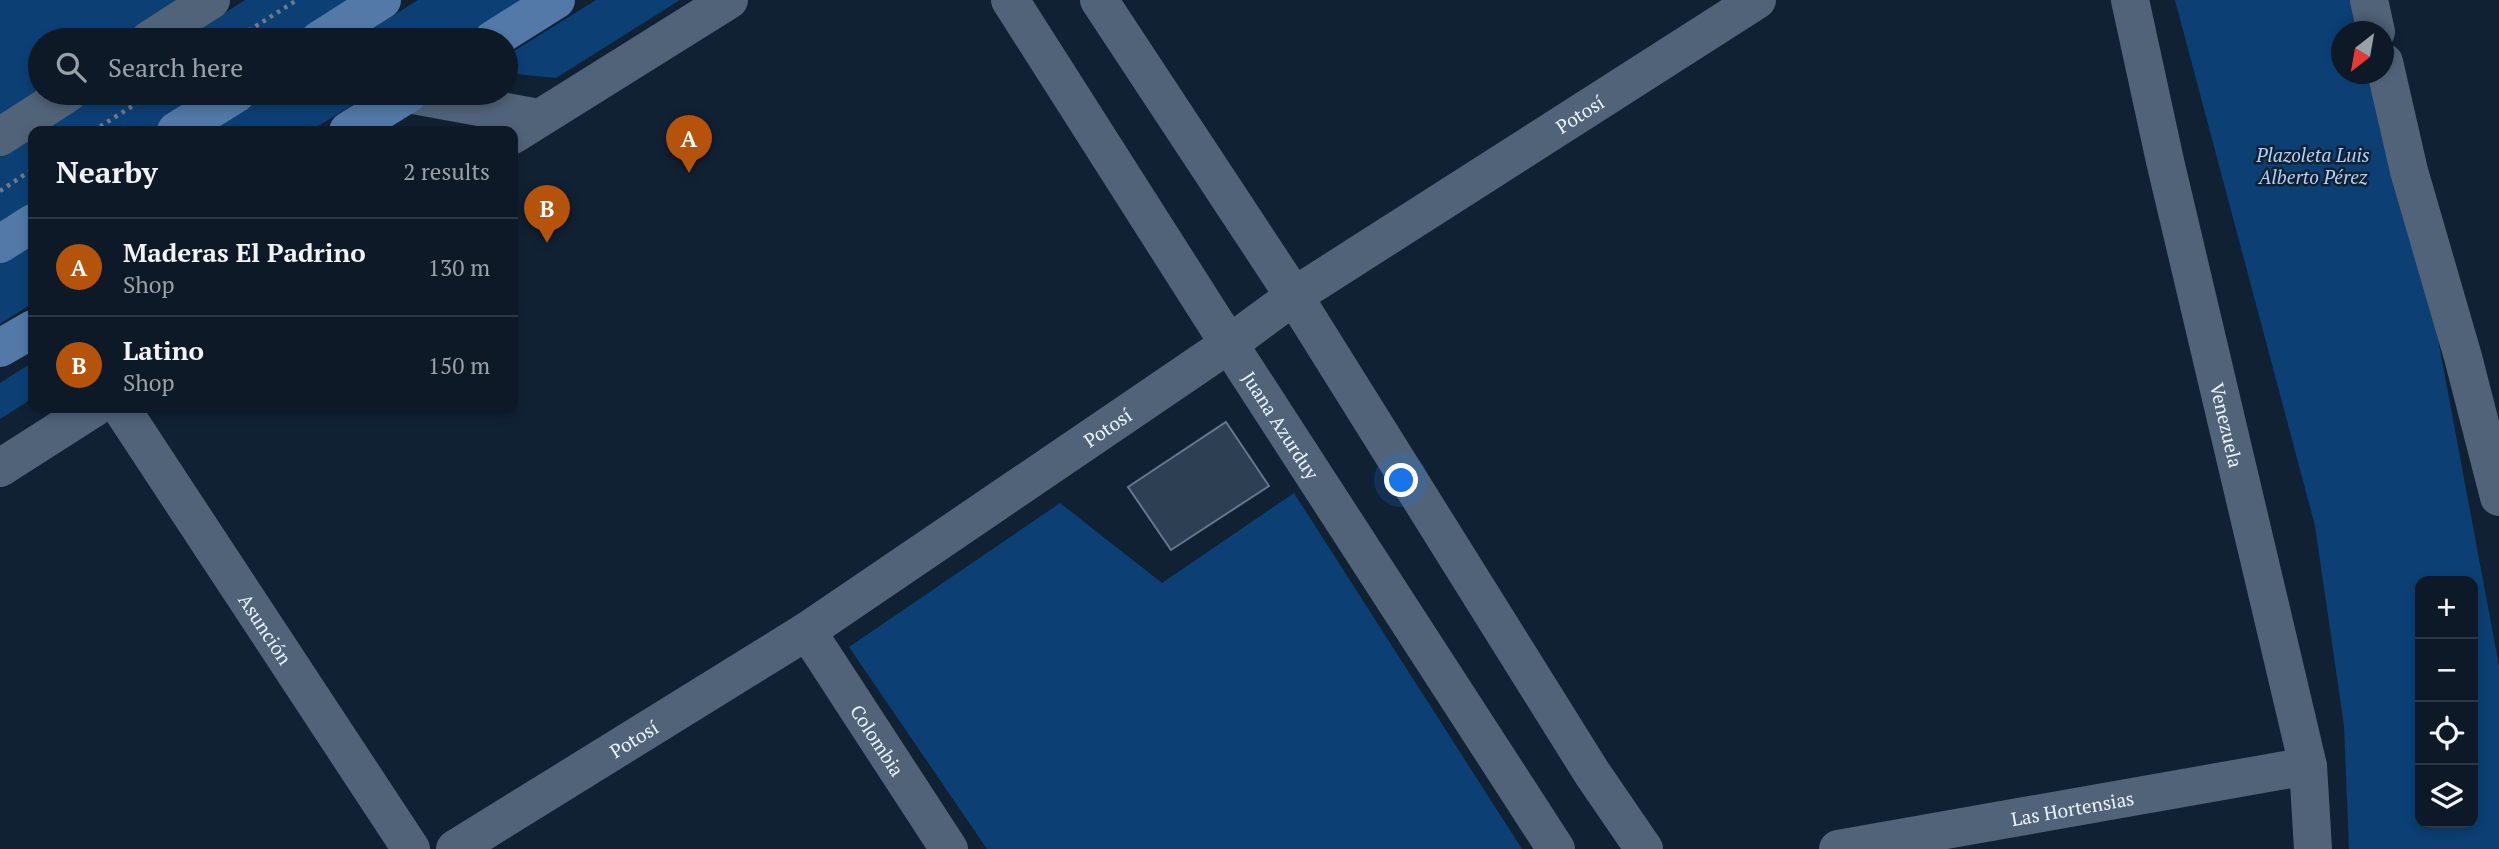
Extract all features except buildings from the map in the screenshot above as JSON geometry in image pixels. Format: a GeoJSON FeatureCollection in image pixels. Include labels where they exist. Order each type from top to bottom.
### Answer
{"type":"FeatureCollection","features":[{"type":"Feature","properties":{"kind":"main road"},"geometry":{"type":"LineString","coordinates":[[338,28],[382,0]]}},
{"type":"Feature","properties":{"kind":"main road"},"geometry":{"type":"LineString","coordinates":[[511,28],[556,0]]}},
{"type":"Feature","properties":{"kind":"main road"},"geometry":{"type":"LineString","coordinates":[[184,126],[218,105]]}},
{"type":"Feature","properties":{"kind":"main road"},"geometry":{"type":"LineString","coordinates":[[356,126],[389,105]]}},
{"type":"Feature","properties":{"kind":"main road"},"geometry":{"type":"LineString","coordinates":[[0,244],[28,226]]}},
{"type":"Feature","properties":{"kind":"main road"},"geometry":{"type":"LineString","coordinates":[[0,348],[28,332]]}},
{"type":"Feature","properties":{"kind":"street"},"geometry":{"type":"LineString","coordinates":[[168,28],[211,0]]}},
{"type":"Feature","properties":{"kind":"street"},"geometry":{"type":"LineString","coordinates":[[451,105],[526,126],[729,0]]}},
{"type":"Feature","properties":{"kind":"street","name":"Juana Azurduy"},"geometry":{"type":"LineString","coordinates":[[1010,0],[1556,849]]}},
{"type":"Feature","properties":{"kind":"street"},"geometry":{"type":"LineString","coordinates":[[1100,0],[1294,296],[1592,773],[1644,849]]}},
{"type":"Feature","properties":{"kind":"street","name":"Potosí"},"geometry":{"type":"LineString","coordinates":[[455,849],[807,631],[1229,344],[1294,296],[1757,0]]}},
{"type":"Feature","properties":{"kind":"street","name":"Venezuela"},"geometry":{"type":"LineString","coordinates":[[2130,0],[2165,161],[2308,766],[2313,849]]}},
{"type":"Feature","properties":{"kind":"street"},"geometry":{"type":"LineString","coordinates":[[2369,0],[2374,21]]}},
{"type":"Feature","properties":{"kind":"street"},"geometry":{"type":"LineString","coordinates":[[2389,84],[2409,171],[2463,357],[2499,497]]}},
{"type":"Feature","properties":{"kind":"street"},"geometry":{"type":"LineString","coordinates":[[0,137],[49,105]]}},
{"type":"Feature","properties":{"kind":"street"},"geometry":{"type":"LineString","coordinates":[[0,468],[86,413]]}},
{"type":"Feature","properties":{"kind":"street","name":"Asunción"},"geometry":{"type":"LineString","coordinates":[[124,413],[411,849]]}},
{"type":"Feature","properties":{"kind":"street","name":"Colombia"},"geometry":{"type":"LineString","coordinates":[[807,631],[949,849]]}},
{"type":"Feature","properties":{"kind":"street","name":"Las Hortensias"},"geometry":{"type":"LineString","coordinates":[[1838,849],[2308,766]]}},
{"type":"Feature","properties":{"kind":"path"},"geometry":{"type":"LineString","coordinates":[[253,28],[297,0]]}},
{"type":"Feature","properties":{"kind":"path"},"geometry":{"type":"LineString","coordinates":[[101,126],[134,105]]}},
{"type":"Feature","properties":{"kind":"path"},"geometry":{"type":"LineString","coordinates":[[0,191],[28,173]]}},
{"type":"Feature","properties":{"kind":"green space"},"geometry":{"type":"Polygon","coordinates":[[[0,0],[213,0],[170,28],[28,28],[29,105],[0,138],[0,0]]]}},
{"type":"Feature","properties":{"kind":"green space"},"geometry":{"type":"Polygon","coordinates":[[[245,0],[355,0],[311,28],[201,28],[245,0]]]}},
{"type":"Feature","properties":{"kind":"green space"},"geometry":{"type":"Polygon","coordinates":[[[418,0],[522,0],[476,28],[373,28],[418,0]]]}},
{"type":"Feature","properties":{"kind":"green space"},"geometry":{"type":"Polygon","coordinates":[[[596,0],[680,0],[556,78],[518,74],[518,49],[596,0]]]}},
{"type":"Feature","properties":{"kind":"green space","name":"Plazoleta Luis Alberto Pérez"},"geometry":{"type":"Polygon","coordinates":[[[2175,0],[2358,0],[2365,21],[2331,21],[2331,84],[2383,84],[2402,146],[2499,666],[2499,849],[2349,849],[2344,726],[2315,526],[2175,0]]]}},
{"type":"Feature","properties":{"kind":"green space"},"geometry":{"type":"Polygon","coordinates":[[[80,105],[191,105],[158,126],[47,126],[80,105]]]}},
{"type":"Feature","properties":{"kind":"green space"},"geometry":{"type":"Polygon","coordinates":[[[251,105],[352,105],[318,126],[217,126],[251,105]]]}},
{"type":"Feature","properties":{"kind":"green space"},"geometry":{"type":"Polygon","coordinates":[[[28,138],[28,209],[0,227],[0,156],[28,138]]]}},
{"type":"Feature","properties":{"kind":"green space"},"geometry":{"type":"Polygon","coordinates":[[[28,245],[28,306],[0,324],[0,262],[28,245]]]}},
{"type":"Feature","properties":{"kind":"green space"},"geometry":{"type":"Polygon","coordinates":[[[28,365],[28,401],[0,419],[0,383],[28,365]]]}},
{"type":"Feature","properties":{"kind":"green space"},"geometry":{"type":"Polygon","coordinates":[[[1294,493],[1522,849],[987,849],[849,647],[1060,503],[1162,583],[1294,493]]]}},
{"type":"Feature","properties":{"kind":"place","name":"Maderas El Padrino"},"geometry":{"type":"Point","coordinates":[689,173]}},
{"type":"Feature","properties":{"kind":"place","name":"Latino"},"geometry":{"type":"Point","coordinates":[547,243]}}]}
